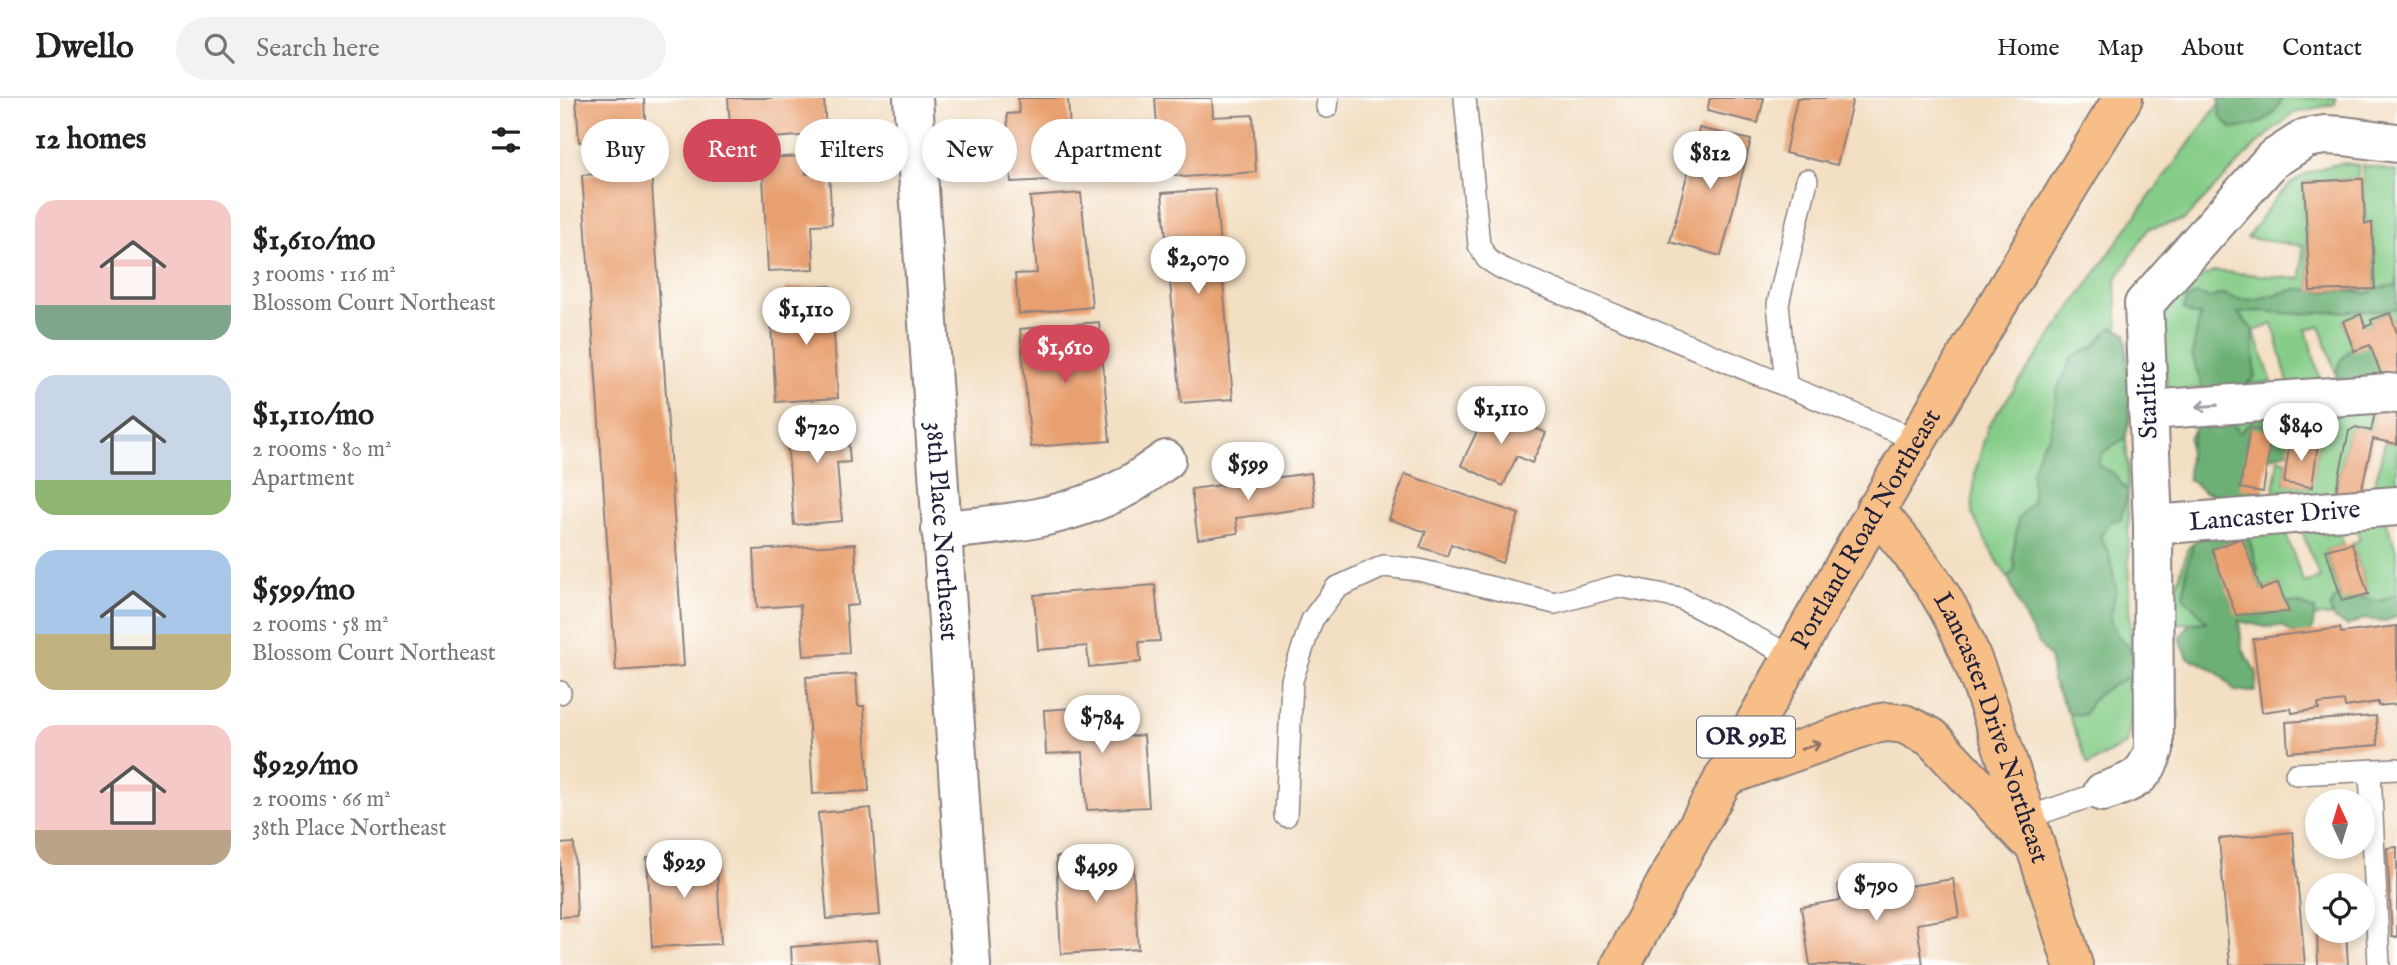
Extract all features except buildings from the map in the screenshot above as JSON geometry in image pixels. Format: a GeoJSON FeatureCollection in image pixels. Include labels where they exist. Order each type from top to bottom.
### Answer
{"type":"FeatureCollection","features":[{"type":"Feature","properties":{"kind":"main road","name":"Portland Road Northeast"},"geometry":{"type":"LineString","coordinates":[[1621,965],[1791,656],[1875,510],[2123,98]]}},
{"type":"Feature","properties":{"kind":"main road","name":"Lancaster Drive Northeast"},"geometry":{"type":"LineString","coordinates":[[1875,510],[1929,576],[1949,610],[1985,694],[2073,965]]}},
{"type":"Feature","properties":{"kind":"main road"},"geometry":{"type":"LineString","coordinates":[[1724,777],[1869,725],[1886,722],[1904,724],[1931,737],[2032,835]]}},
{"type":"Feature","properties":{"kind":"street","name":"38th Place Northeast"},"geometry":{"type":"LineString","coordinates":[[913,98],[971,965]]}},
{"type":"Feature","properties":{"kind":"street","name":"Starlite"},"geometry":{"type":"LineString","coordinates":[[2103,792],[2129,783],[2148,768],[2154,749],[2153,525],[2144,304],[2272,160],[2306,138],[2344,136],[2397,144]]}},
{"type":"Feature","properties":{"kind":"street"},"geometry":{"type":"LineString","coordinates":[[2148,410],[2397,394]]}},
{"type":"Feature","properties":{"kind":"street"},"geometry":{"type":"LineString","coordinates":[[941,530],[1001,526],[1045,518],[1086,505],[1127,487],[1166,460]]}},
{"type":"Feature","properties":{"kind":"street","name":"Lancaster Drive"},"geometry":{"type":"LineString","coordinates":[[2153,525],[2397,506]]}},
{"type":"Feature","properties":{"kind":"lane"},"geometry":{"type":"LineString","coordinates":[[1465,98],[1479,245],[1487,259],[1501,268],[1917,440]]}},
{"type":"Feature","properties":{"kind":"lane"},"geometry":{"type":"LineString","coordinates":[[1786,384],[1778,304],[1807,180]]}},
{"type":"Feature","properties":{"kind":"lane"},"geometry":{"type":"LineString","coordinates":[[1286,816],[1292,680],[1312,620],[1336,588],[1384,566],[1419,570],[1555,603],[1618,586],[1680,598],[1791,656]]}},
{"type":"Feature","properties":{"kind":"lane"},"geometry":{"type":"LineString","coordinates":[[2296,774],[2397,769]]}},
{"type":"Feature","properties":{"kind":"lane"},"geometry":{"type":"LineString","coordinates":[[2370,771],[2379,965]]}},
{"type":"Feature","properties":{"kind":"lane"},"geometry":{"type":"LineString","coordinates":[[2032,835],[2103,792]]}},
{"type":"Feature","properties":{"kind":"green space"},"geometry":{"type":"Polygon","coordinates":[[[2219,98],[2282,98],[2274,112],[2263,121],[2232,129],[2220,116],[2219,98]]]}},
{"type":"Feature","properties":{"kind":"green space"},"geometry":{"type":"Polygon","coordinates":[[[2223,98],[2336,98],[2335,104],[2294,113],[2257,144],[2184,220],[2148,229],[2116,280],[2118,346],[2128,466],[2129,604],[2135,703],[2126,744],[2088,765],[2060,691],[2047,641],[1990,549],[1972,514],[1975,473],[1988,426],[2145,203],[2223,98]]]}},
{"type":"Feature","properties":{"kind":"green space"},"geometry":{"type":"Polygon","coordinates":[[[2342,163],[2358,165],[2358,179],[2304,182],[2310,291],[2375,289],[2372,224],[2365,224],[2362,165],[2397,172],[2397,333],[2389,313],[2371,320],[2372,324],[2365,327],[2361,315],[2343,321],[2354,351],[2340,385],[2320,326],[2306,329],[2322,386],[2289,387],[2273,324],[2254,331],[2272,382],[2168,391],[2161,334],[2163,303],[2186,285],[2215,271],[2301,279],[2303,246],[2247,238],[2276,198],[2296,180],[2324,167],[2342,163]]]}},
{"type":"Feature","properties":{"kind":"green space"},"geometry":{"type":"Polygon","coordinates":[[[2397,286],[2397,309],[2294,314],[2259,311],[2238,313],[2253,330],[2255,376],[2242,390],[2232,422],[2240,433],[2250,423],[2261,402],[2301,408],[2306,423],[2305,432],[2293,448],[2281,454],[2268,457],[2255,447],[2254,490],[2244,504],[2205,492],[2188,479],[2189,449],[2205,396],[2192,355],[2200,315],[2193,315],[2183,309],[2187,299],[2197,294],[2209,298],[2223,294],[2232,298],[2251,299],[2299,289],[2368,294],[2375,289],[2397,286]]]}},
{"type":"Feature","properties":{"kind":"green space"},"geometry":{"type":"Polygon","coordinates":[[[2111,327],[2126,333],[2130,420],[2125,438],[2102,453],[2098,465],[2113,473],[2128,492],[2121,519],[2110,522],[2100,537],[2109,553],[2116,589],[2110,620],[2118,636],[2132,652],[2133,674],[2094,698],[2084,715],[2068,713],[2052,680],[2051,659],[2031,630],[2008,577],[2015,570],[2013,556],[2018,519],[2032,502],[2032,472],[2040,448],[2050,435],[2057,390],[2072,358],[2095,346],[2111,327]]]}},
{"type":"Feature","properties":{"kind":"green space"},"geometry":{"type":"Polygon","coordinates":[[[2397,332],[2397,386],[2359,390],[2336,375],[2340,361],[2357,341],[2397,332]]]}},
{"type":"Feature","properties":{"kind":"green space"},"geometry":{"type":"Polygon","coordinates":[[[2377,404],[2371,431],[2356,427],[2349,431],[2335,495],[2273,502],[2278,458],[2287,461],[2284,483],[2311,487],[2318,443],[2272,437],[2241,488],[2263,492],[2264,503],[2232,503],[2205,492],[2189,464],[2189,437],[2203,420],[2377,404]]]}},
{"type":"Feature","properties":{"kind":"green space"},"geometry":{"type":"Polygon","coordinates":[[[2385,442],[2397,444],[2397,497],[2372,495],[2385,442]]]}},
{"type":"Feature","properties":{"kind":"green space"},"geometry":{"type":"Polygon","coordinates":[[[2385,517],[2397,553],[2397,612],[2173,624],[2176,588],[2188,548],[2206,533],[2236,615],[2288,611],[2278,583],[2261,590],[2242,538],[2282,523],[2304,583],[2320,578],[2300,526],[2336,520],[2344,545],[2326,550],[2341,601],[2368,594],[2352,543],[2360,540],[2353,519],[2385,517]]]}},
{"type":"Feature","properties":{"kind":"green space"},"geometry":{"type":"Polygon","coordinates":[[[2209,528],[2248,535],[2258,570],[2254,588],[2285,603],[2298,603],[2315,610],[2312,631],[2302,638],[2281,626],[2266,627],[2239,621],[2242,648],[2257,674],[2255,692],[2235,691],[2214,671],[2188,658],[2179,637],[2191,623],[2207,622],[2184,597],[2186,572],[2193,544],[2209,528]]]}},
{"type":"Feature","properties":{"kind":"green space"},"geometry":{"type":"Polygon","coordinates":[[[2349,593],[2376,601],[2397,594],[2397,617],[2385,621],[2363,619],[2347,626],[2334,619],[2330,608],[2336,598],[2349,593]]]}}]}
